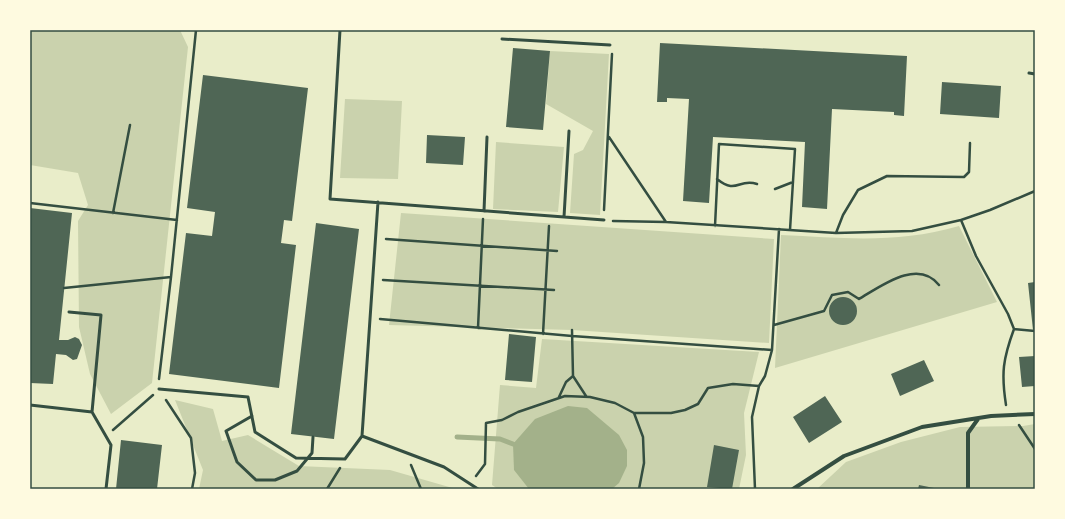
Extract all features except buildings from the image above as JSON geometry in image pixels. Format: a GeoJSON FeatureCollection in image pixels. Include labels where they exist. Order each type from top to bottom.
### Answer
{"type":"FeatureCollection","features":[{"type":"Feature","properties":{"kind":"street"},"geometry":{"type":"LineString","coordinates":[[793,489],[844,456],[922,427],[1007,415],[1035,414]]}},
{"type":"Feature","properties":{"kind":"street"},"geometry":{"type":"LineString","coordinates":[[968,489],[968,433],[978,419]]}},
{"type":"Feature","properties":{"kind":"lane"},"geometry":{"type":"LineString","coordinates":[[340,30],[330,199],[604,220]]}},
{"type":"Feature","properties":{"kind":"lane"},"geometry":{"type":"LineString","coordinates":[[502,39],[610,45]]}},
{"type":"Feature","properties":{"kind":"lane"},"geometry":{"type":"LineString","coordinates":[[1029,73],[1035,74]]}},
{"type":"Feature","properties":{"kind":"lane"},"geometry":{"type":"LineString","coordinates":[[564,217],[569,131]]}},
{"type":"Feature","properties":{"kind":"lane"},"geometry":{"type":"LineString","coordinates":[[484,211],[487,137]]}},
{"type":"Feature","properties":{"kind":"lane"},"geometry":{"type":"LineString","coordinates":[[159,389],[248,397],[255,432],[296,458],[345,459],[362,436],[378,202]]}},
{"type":"Feature","properties":{"kind":"lane"},"geometry":{"type":"LineString","coordinates":[[69,312],[101,316],[92,412],[110,445],[106,489]]}},
{"type":"Feature","properties":{"kind":"lane"},"geometry":{"type":"LineString","coordinates":[[30,405],[92,412]]}},
{"type":"Feature","properties":{"kind":"lane"},"geometry":{"type":"LineString","coordinates":[[252,416],[226,431],[237,462],[256,480],[275,480],[297,472],[312,453],[313,437]]}},
{"type":"Feature","properties":{"kind":"lane"},"geometry":{"type":"LineString","coordinates":[[362,436],[444,467],[478,489]]}},
{"type":"Feature","properties":{"kind":"path"},"geometry":{"type":"LineString","coordinates":[[192,489],[195,473],[191,438],[159,389],[196,30]]}},
{"type":"Feature","properties":{"kind":"path"},"geometry":{"type":"LineString","coordinates":[[612,49],[604,220],[666,222],[836,233],[912,231],[961,220],[990,210],[1035,191]]}},
{"type":"Feature","properties":{"kind":"path"},"geometry":{"type":"LineString","coordinates":[[113,213],[130,126]]}},
{"type":"Feature","properties":{"kind":"path"},"geometry":{"type":"LineString","coordinates":[[609,137],[666,222]]}},
{"type":"Feature","properties":{"kind":"path"},"geometry":{"type":"LineString","coordinates":[[836,233],[843,215],[858,190],[887,176],[964,177],[969,172],[970,143]]}},
{"type":"Feature","properties":{"kind":"path"},"geometry":{"type":"LineString","coordinates":[[715,226],[719,144],[795,149],[790,230]]}},
{"type":"Feature","properties":{"kind":"path"},"geometry":{"type":"LineString","coordinates":[[717,178],[730,186],[750,182],[757,184]]}},
{"type":"Feature","properties":{"kind":"path"},"geometry":{"type":"LineString","coordinates":[[775,189],[793,182]]}},
{"type":"Feature","properties":{"kind":"path"},"geometry":{"type":"LineString","coordinates":[[30,203],[176,220]]}},
{"type":"Feature","properties":{"kind":"path"},"geometry":{"type":"LineString","coordinates":[[478,328],[484,211]]}},
{"type":"Feature","properties":{"kind":"path"},"geometry":{"type":"LineString","coordinates":[[543,334],[550,216]]}},
{"type":"Feature","properties":{"kind":"path"},"geometry":{"type":"LineString","coordinates":[[961,220],[976,256],[1008,314],[1014,328],[1008,342],[1001,378],[1007,415]]}},
{"type":"Feature","properties":{"kind":"path"},"geometry":{"type":"LineString","coordinates":[[755,489],[752,417],[759,386],[765,376],[772,350],[779,229]]}},
{"type":"Feature","properties":{"kind":"path"},"geometry":{"type":"LineString","coordinates":[[375,238],[557,251]]}},
{"type":"Feature","properties":{"kind":"path"},"geometry":{"type":"LineString","coordinates":[[774,325],[824,311],[832,295],[848,292],[860,299],[891,279],[914,274],[933,278],[939,285]]}},
{"type":"Feature","properties":{"kind":"path"},"geometry":{"type":"LineString","coordinates":[[64,288],[171,278]]}},
{"type":"Feature","properties":{"kind":"path"},"geometry":{"type":"LineString","coordinates":[[372,280],[554,290]]}},
{"type":"Feature","properties":{"kind":"path"},"geometry":{"type":"LineString","coordinates":[[370,318],[543,334],[772,350]]}},
{"type":"Feature","properties":{"kind":"path"},"geometry":{"type":"LineString","coordinates":[[1014,328],[1035,331]]}},
{"type":"Feature","properties":{"kind":"path"},"geometry":{"type":"LineString","coordinates":[[572,330],[573,376],[586,397]]}},
{"type":"Feature","properties":{"kind":"path"},"geometry":{"type":"LineString","coordinates":[[559,398],[566,382],[573,376]]}},
{"type":"Feature","properties":{"kind":"path"},"geometry":{"type":"LineString","coordinates":[[468,482],[478,474],[485,464],[486,423],[502,420],[518,412],[565,396],[586,397],[615,404],[634,414],[671,413],[685,410],[698,404],[708,388],[733,384],[759,386]]}},
{"type":"Feature","properties":{"kind":"path"},"geometry":{"type":"LineString","coordinates":[[106,436],[159,389]]}},
{"type":"Feature","properties":{"kind":"path"},"geometry":{"type":"LineString","coordinates":[[634,414],[643,437],[644,463],[639,489]]}},
{"type":"Feature","properties":{"kind":"path"},"geometry":{"type":"LineString","coordinates":[[1014,415],[1035,449]]}},
{"type":"Feature","properties":{"kind":"path"},"geometry":{"type":"LineString","coordinates":[[405,452],[420,489]]}},
{"type":"Feature","properties":{"kind":"path"},"geometry":{"type":"LineString","coordinates":[[327,489],[345,459]]}},
{"type":"Feature","properties":{"kind":"shaded area"},"geometry":{"type":"Polygon","coordinates":[[[30,30],[180,30],[188,47],[152,383],[111,414],[90,374],[79,327],[78,221],[88,205],[78,173],[30,165],[30,30]]]}},
{"type":"Feature","properties":{"kind":"shaded area"},"geometry":{"type":"Polygon","coordinates":[[[550,51],[609,54],[600,215],[570,213],[574,154],[583,150],[593,131],[546,104],[550,51]]]}},
{"type":"Feature","properties":{"kind":"shaded area"},"geometry":{"type":"Polygon","coordinates":[[[345,99],[402,101],[398,179],[340,178],[345,99]]]}},
{"type":"Feature","properties":{"kind":"shaded area"},"geometry":{"type":"Polygon","coordinates":[[[496,142],[564,147],[558,212],[493,209],[496,142]]]}},
{"type":"Feature","properties":{"kind":"shaded area"},"geometry":{"type":"Polygon","coordinates":[[[401,213],[774,239],[769,343],[572,330],[389,325],[401,213]]]}},
{"type":"Feature","properties":{"kind":"shaded area"},"geometry":{"type":"Polygon","coordinates":[[[959,226],[997,302],[775,368],[781,235],[892,238],[936,232],[959,226]]]}},
{"type":"Feature","properties":{"kind":"shaded area"},"geometry":{"type":"Polygon","coordinates":[[[542,339],[759,352],[744,413],[746,455],[739,489],[498,489],[492,485],[500,385],[536,388],[542,339]]]}},
{"type":"Feature","properties":{"kind":"shaded area"},"geometry":{"type":"Polygon","coordinates":[[[175,400],[213,409],[222,441],[248,435],[299,466],[390,470],[456,489],[199,489],[203,470],[175,400]]]}},
{"type":"Feature","properties":{"kind":"shaded area"},"geometry":{"type":"Polygon","coordinates":[[[568,406],[587,408],[619,435],[627,450],[627,466],[619,483],[612,489],[529,489],[514,470],[513,444],[535,419],[568,406]]]}},
{"type":"Feature","properties":{"kind":"shaded area"},"geometry":{"type":"Polygon","coordinates":[[[1035,424],[1035,489],[817,489],[846,462],[901,442],[960,427],[1023,426],[1035,424]]]}},
{"type":"Feature","properties":{"kind":"waterway"},"geometry":{"type":"LineString","coordinates":[[457,437],[500,439],[513,444]]}}]}
